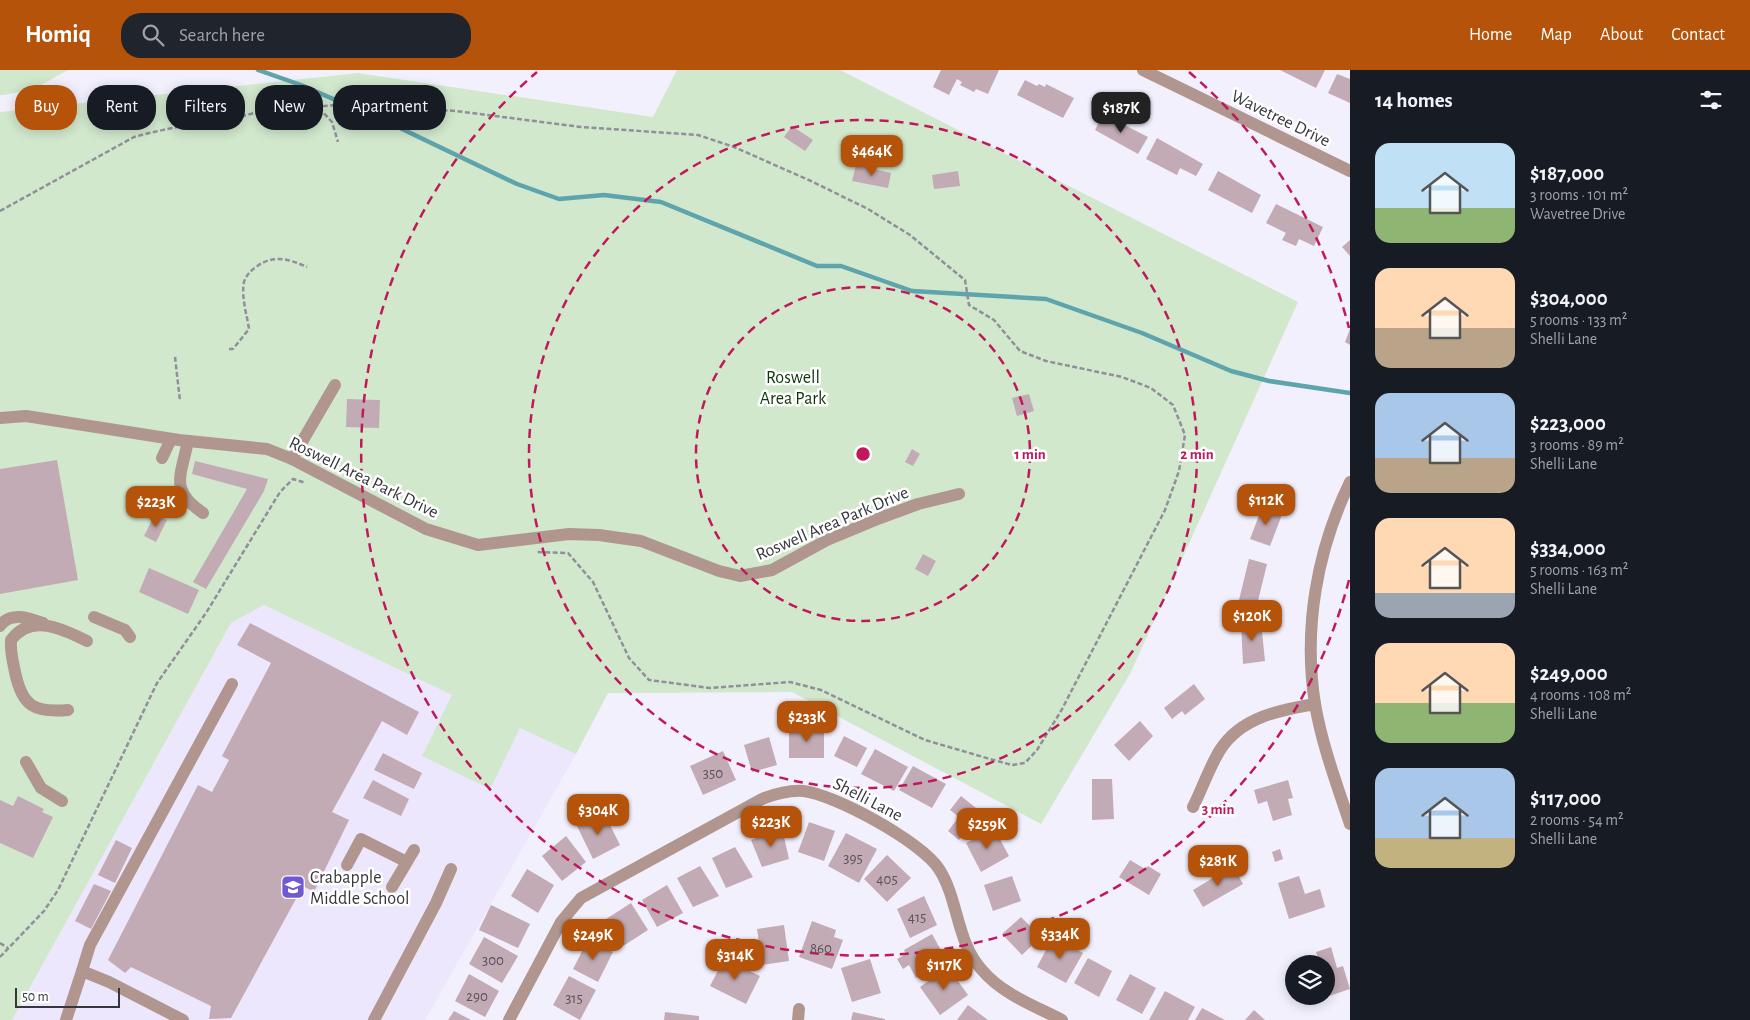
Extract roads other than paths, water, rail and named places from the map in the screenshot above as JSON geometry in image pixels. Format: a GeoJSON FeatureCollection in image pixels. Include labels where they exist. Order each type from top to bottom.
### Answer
{"type":"FeatureCollection","features":[{"type":"Feature","properties":{"kind":"street","name":"Wavetree Drive"},"geometry":{"type":"LineString","coordinates":[[1143,70],[1350,171]]}},
{"type":"Feature","properties":{"kind":"street"},"geometry":{"type":"LineString","coordinates":[[292,459],[335,385]]}},
{"type":"Feature","properties":{"kind":"street","name":"Roswell Area Park Drive"},"geometry":{"type":"LineString","coordinates":[[0,418],[26,416],[171,439],[267,449],[292,459],[426,530],[478,545],[568,534],[599,535],[641,541],[682,555],[719,571],[740,576],[772,570],[827,540],[880,518],[918,504],[959,494]]}},
{"type":"Feature","properties":{"kind":"street"},"geometry":{"type":"LineString","coordinates":[[162,458],[171,439]]}},
{"type":"Feature","properties":{"kind":"street"},"geometry":{"type":"LineString","coordinates":[[188,441],[180,484],[181,492],[189,504],[203,513]]}},
{"type":"Feature","properties":{"kind":"street"},"geometry":{"type":"LineString","coordinates":[[1350,482],[1330,530],[1314,598],[1311,667],[1315,704],[1327,754],[1350,824]]}},
{"type":"Feature","properties":{"kind":"street"},"geometry":{"type":"LineString","coordinates":[[0,626],[4,621],[14,616],[31,618],[87,641]]}},
{"type":"Feature","properties":{"kind":"street"},"geometry":{"type":"LineString","coordinates":[[94,617],[125,630],[130,637]]}},
{"type":"Feature","properties":{"kind":"street"},"geometry":{"type":"LineString","coordinates":[[45,624],[30,627],[14,636],[11,640],[18,686],[25,701],[51,712],[68,710]]}},
{"type":"Feature","properties":{"kind":"street"},"geometry":{"type":"LineString","coordinates":[[0,636],[12,652]]}},
{"type":"Feature","properties":{"kind":"street"},"geometry":{"type":"LineString","coordinates":[[66,1020],[90,945],[232,684]]}},
{"type":"Feature","properties":{"kind":"street"},"geometry":{"type":"LineString","coordinates":[[1193,807],[1220,750],[1231,738],[1260,717],[1278,710],[1315,704]]}},
{"type":"Feature","properties":{"kind":"street"},"geometry":{"type":"LineString","coordinates":[[26,762],[41,788],[62,800]]}},
{"type":"Feature","properties":{"kind":"street","name":"Shelli Lane"},"geometry":{"type":"LineString","coordinates":[[509,1020],[561,922],[581,898],[762,799],[781,792],[801,791],[831,798],[907,838],[927,854],[947,884],[963,936],[970,953],[981,970],[1011,993],[1062,1020]]}},
{"type":"Feature","properties":{"kind":"street"},"geometry":{"type":"LineString","coordinates":[[347,865],[360,839],[405,862]]}},
{"type":"Feature","properties":{"kind":"street"},"geometry":{"type":"LineString","coordinates":[[392,887],[405,862],[414,850]]}},
{"type":"Feature","properties":{"kind":"street"},"geometry":{"type":"LineString","coordinates":[[374,1020],[436,903],[451,870]]}},
{"type":"Feature","properties":{"kind":"street"},"geometry":{"type":"LineString","coordinates":[[82,972],[109,982],[183,1020]]}},
{"type":"Feature","properties":{"kind":"waterway"},"geometry":{"type":"LineString","coordinates":[[258,70],[301,85],[400,128],[517,184],[559,199],[604,195],[661,202],[817,266],[841,266],[912,291],[1046,299],[1142,333],[1231,371],[1269,381],[1350,393]]}},
{"type":"Feature","properties":{"kind":"place","name":"Crabapple Middle School"},"geometry":{"type":"Point","coordinates":[293,887]}},
{"type":"Feature","properties":{"kind":"park label","name":"Roswell Area Park"},"geometry":{"type":"Point","coordinates":[793,387]}}]}
